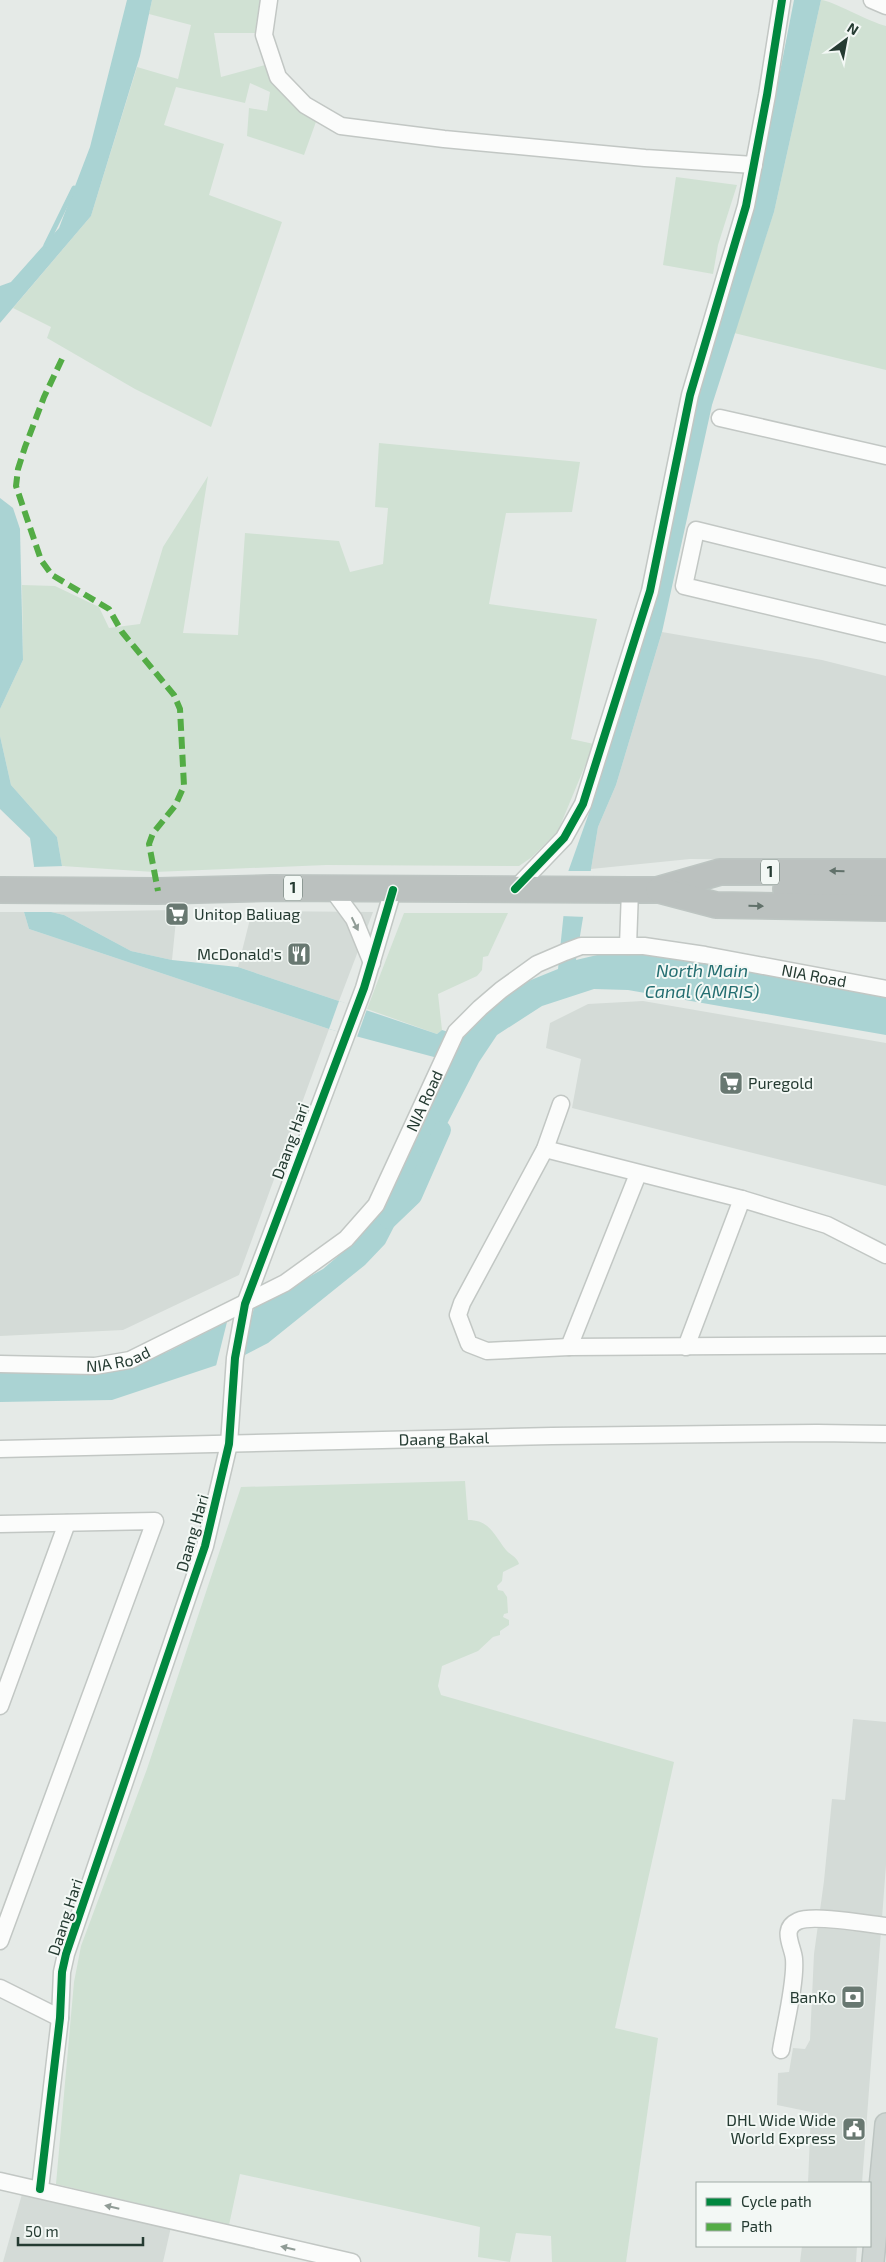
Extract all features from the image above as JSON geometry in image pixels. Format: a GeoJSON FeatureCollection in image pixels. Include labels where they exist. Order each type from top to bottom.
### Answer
{"type":"FeatureCollection","features":[{"type":"Feature","properties":{"kind":"highway","name":"1"},"geometry":{"type":"LineString","coordinates":[[657,890],[720,872],[886,872]]}},
{"type":"Feature","properties":{"kind":"highway","name":"1"},"geometry":{"type":"LineString","coordinates":[[0,890],[886,889]]}},
{"type":"Feature","properties":{"kind":"highway","name":"1"},"geometry":{"type":"LineString","coordinates":[[657,890],[716,905],[886,908]]}},
{"type":"Feature","properties":{"kind":"main road"},"geometry":{"type":"LineString","coordinates":[[873,2262],[886,2124]]}},
{"type":"Feature","properties":{"kind":"street"},"geometry":{"type":"LineString","coordinates":[[269,0],[264,35],[278,77],[305,105],[341,126],[463,141],[754,165]]}},
{"type":"Feature","properties":{"kind":"street"},"geometry":{"type":"LineString","coordinates":[[515,889],[564,838],[583,804],[650,592],[690,395],[746,206],[782,0]]}},
{"type":"Feature","properties":{"kind":"street"},"geometry":{"type":"LineString","coordinates":[[872,0],[886,6]]}},
{"type":"Feature","properties":{"kind":"street"},"geometry":{"type":"LineString","coordinates":[[720,418],[886,456]]}},
{"type":"Feature","properties":{"kind":"street"},"geometry":{"type":"LineString","coordinates":[[886,577],[696,530],[684,586],[886,634]]}},
{"type":"Feature","properties":{"kind":"street"},"geometry":{"type":"LineString","coordinates":[[332,889],[354,919],[372,963]]}},
{"type":"Feature","properties":{"kind":"street","name":"Daang Hari"},"geometry":{"type":"LineString","coordinates":[[40,2189],[60,2018],[62,1972],[66,1954],[205,1546],[229,1444],[235,1358],[245,1304],[357,1006],[372,963],[393,890]]}},
{"type":"Feature","properties":{"kind":"street"},"geometry":{"type":"LineString","coordinates":[[628,946],[630,890]]}},
{"type":"Feature","properties":{"kind":"street","name":"NIA Road"},"geometry":{"type":"LineString","coordinates":[[0,1364],[94,1366],[130,1360],[285,1283],[346,1239],[376,1205],[456,1032],[501,990],[537,964],[564,952],[581,946],[644,946],[705,955],[886,989]]}},
{"type":"Feature","properties":{"kind":"street"},"geometry":{"type":"LineString","coordinates":[[561,1104],[545,1150],[462,1303],[458,1315],[469,1344],[487,1351],[569,1347],[886,1346]]}},
{"type":"Feature","properties":{"kind":"street"},"geometry":{"type":"LineString","coordinates":[[545,1150],[742,1199],[827,1225],[886,1255]]}},
{"type":"Feature","properties":{"kind":"street"},"geometry":{"type":"LineString","coordinates":[[569,1347],[638,1174]]}},
{"type":"Feature","properties":{"kind":"street"},"geometry":{"type":"LineString","coordinates":[[686,1347],[742,1199]]}},
{"type":"Feature","properties":{"kind":"street","name":"Daang Bakal"},"geometry":{"type":"LineString","coordinates":[[0,1449],[552,1436],[817,1432],[886,1434]]}},
{"type":"Feature","properties":{"kind":"street"},"geometry":{"type":"LineString","coordinates":[[0,1524],[155,1521],[0,1941]]}},
{"type":"Feature","properties":{"kind":"street"},"geometry":{"type":"LineString","coordinates":[[0,1706],[67,1523]]}},
{"type":"Feature","properties":{"kind":"street"},"geometry":{"type":"LineString","coordinates":[[781,2050],[793,1983],[794,1958],[788,1937],[790,1928],[798,1921],[816,1919],[886,1926]]}},
{"type":"Feature","properties":{"kind":"street"},"geometry":{"type":"LineString","coordinates":[[0,1988],[60,2018]]}},
{"type":"Feature","properties":{"kind":"street"},"geometry":{"type":"LineString","coordinates":[[0,2181],[332,2260],[352,2262]]}},
{"type":"Feature","properties":{"kind":"shaded area"},"geometry":{"type":"Polygon","coordinates":[[[662,632],[822,660],[886,676],[886,861],[690,859],[591,869],[598,827],[616,785],[662,632]]]}},
{"type":"Feature","properties":{"kind":"shaded area"},"geometry":{"type":"Polygon","coordinates":[[[177,910],[172,960],[131,951],[64,915],[51,912],[177,910]]]}},
{"type":"Feature","properties":{"kind":"shaded area","name":"McDonald's"},"geometry":{"type":"Polygon","coordinates":[[[252,911],[373,912],[339,1001],[238,967],[252,911]]]}},
{"type":"Feature","properties":{"kind":"shaded area"},"geometry":{"type":"Polygon","coordinates":[[[0,912],[24,912],[29,929],[329,1029],[239,1275],[123,1330],[0,1336],[0,912]]]}},
{"type":"Feature","properties":{"kind":"shaded area","name":"Puregold"},"geometry":{"type":"Polygon","coordinates":[[[643,1001],[886,1043],[886,1186],[572,1108],[581,1059],[546,1048],[550,1023],[588,1004],[643,1001]]]}},
{"type":"Feature","properties":{"kind":"shaded area"},"geometry":{"type":"Polygon","coordinates":[[[853,1719],[886,1722],[886,1865],[862,2182],[808,2182],[811,2112],[777,2105],[778,2073],[789,2072],[793,2048],[805,2049],[810,2040],[814,1954],[824,1881],[832,1799],[845,1800],[853,1719]]]}},
{"type":"Feature","properties":{"kind":"shaded area"},"geometry":{"type":"Polygon","coordinates":[[[22,2194],[171,2227],[163,2262],[3,2262],[22,2194]]]}},
{"type":"Feature","properties":{"kind":"shaded area"},"geometry":{"type":"Polygon","coordinates":[[[802,2247],[857,2247],[856,2262],[800,2262],[802,2247]]]}},
{"type":"Feature","properties":{"kind":"green space"},"geometry":{"type":"Polygon","coordinates":[[[152,0],[260,0],[255,33],[214,33],[221,77],[265,65],[280,90],[301,109],[317,119],[304,155],[247,136],[249,108],[267,111],[270,92],[250,83],[245,103],[176,87],[164,125],[224,144],[209,195],[282,222],[211,427],[135,389],[47,338],[51,327],[13,308],[91,216],[137,67],[178,79],[191,25],[149,14],[152,0]]]}},
{"type":"Feature","properties":{"kind":"green space"},"geometry":{"type":"Polygon","coordinates":[[[821,0],[886,26],[886,370],[734,333],[774,212],[821,0]]]}},
{"type":"Feature","properties":{"kind":"green space"},"geometry":{"type":"Polygon","coordinates":[[[676,177],[737,185],[718,245],[713,274],[663,265],[676,177]]]}},
{"type":"Feature","properties":{"kind":"green space"},"geometry":{"type":"Polygon","coordinates":[[[379,443],[580,462],[572,512],[506,513],[489,604],[597,619],[571,739],[594,744],[558,831],[532,857],[519,866],[326,865],[154,872],[62,866],[57,837],[11,785],[0,736],[0,709],[23,660],[22,585],[55,586],[99,607],[109,628],[140,624],[163,547],[208,476],[183,633],[238,635],[245,533],[339,541],[350,572],[383,564],[388,508],[375,507],[379,443]]]}},
{"type":"Feature","properties":{"kind":"green space"},"geometry":{"type":"Polygon","coordinates":[[[404,913],[508,913],[488,956],[483,957],[482,970],[477,976],[438,994],[442,1030],[437,1034],[367,1009],[404,913]]]}},
{"type":"Feature","properties":{"kind":"green space"},"geometry":{"type":"Polygon","coordinates":[[[465,1481],[468,1520],[482,1523],[491,1529],[519,1564],[503,1572],[502,1581],[497,1586],[498,1590],[503,1591],[507,1597],[508,1613],[504,1614],[503,1617],[509,1620],[509,1625],[500,1631],[500,1635],[493,1637],[478,1651],[442,1666],[438,1686],[441,1695],[674,1762],[615,2028],[658,2038],[626,2262],[552,2262],[551,2236],[516,2233],[510,2262],[478,2257],[480,2227],[240,2174],[229,2225],[56,2184],[74,1982],[81,1946],[147,1769],[241,1487],[465,1481]]]}},
{"type":"Feature","properties":{"kind":"water"},"geometry":{"type":"Polygon","coordinates":[[[127,0],[152,0],[140,56],[91,216],[0,323],[0,286],[11,282],[59,228],[90,147],[127,0]]]}},
{"type":"Feature","properties":{"kind":"water"},"geometry":{"type":"Polygon","coordinates":[[[794,0],[821,0],[774,212],[712,405],[662,632],[616,785],[598,827],[576,960],[614,951],[644,951],[886,992],[886,1035],[628,990],[594,989],[542,1006],[497,1035],[479,1062],[385,1244],[365,1265],[268,1343],[241,1357],[112,1400],[0,1402],[0,1369],[145,1360],[167,1352],[254,1308],[323,1269],[351,1245],[383,1210],[449,1061],[329,1029],[29,929],[24,912],[34,866],[30,838],[0,809],[0,736],[11,785],[57,837],[62,866],[51,912],[64,915],[131,951],[172,960],[238,967],[437,1034],[442,1030],[464,1037],[482,1012],[526,982],[558,969],[568,872],[590,810],[658,583],[698,386],[760,174],[794,0]]]}},
{"type":"Feature","properties":{"kind":"water"},"geometry":{"type":"Polygon","coordinates":[[[0,498],[13,508],[20,529],[23,660],[0,709],[0,498]]]}},
{"type":"Feature","properties":{"kind":"pier"},"geometry":{"type":"Polygon","coordinates":[[[65,866],[54,910],[61,912],[24,912],[24,901],[32,867],[65,866]]]}},
{"type":"Feature","properties":{"kind":"pier"},"geometry":{"type":"Polygon","coordinates":[[[566,871],[594,871],[586,917],[561,916],[566,871]]]}},
{"type":"Feature","properties":{"kind":"pier"},"geometry":{"type":"Polygon","coordinates":[[[339,1001],[367,1009],[357,1037],[329,1029],[339,1001]]]}},
{"type":"Feature","properties":{"kind":"pier"},"geometry":{"type":"Polygon","coordinates":[[[254,1308],[241,1357],[216,1366],[227,1322],[254,1308]]]}},
{"type":"Feature","properties":{"kind":"waterway"},"geometry":{"type":"LineString","coordinates":[[46,245],[74,188]]}},
{"type":"Feature","properties":{"kind":"waterway","name":"North Main Canal (AMRIS)"},"geometry":{"type":"LineString","coordinates":[[388,1220],[413,1196],[442,1130]]}},
{"type":"Feature","properties":{"kind":"marked path"},"geometry":{"type":"LineString","coordinates":[[62,359],[44,397],[25,447],[18,469],[16,486],[41,560],[52,575],[109,609],[122,632],[174,695],[180,709],[184,786],[175,806],[153,833],[149,844],[158,891]]}},
{"type":"Feature","properties":{"kind":"cycle path"},"geometry":{"type":"LineString","coordinates":[[515,889],[564,838],[583,804],[650,591],[690,395],[746,206],[767,95],[782,0]]}},
{"type":"Feature","properties":{"kind":"cycle path"},"geometry":{"type":"LineString","coordinates":[[40,2189],[60,2018],[62,1972],[66,1954],[205,1546],[229,1444],[235,1358],[245,1304],[364,988],[393,890]]}},
{"type":"Feature","properties":{"kind":"place","name":"Unitop Baliuag"},"geometry":{"type":"Point","coordinates":[177,914]}},
{"type":"Feature","properties":{"kind":"place","name":"McDonald's"},"geometry":{"type":"Point","coordinates":[299,954]}},
{"type":"Feature","properties":{"kind":"place","name":"Puregold"},"geometry":{"type":"Point","coordinates":[731,1083]}},
{"type":"Feature","properties":{"kind":"place","name":"BanKo"},"geometry":{"type":"Point","coordinates":[853,1997]}},
{"type":"Feature","properties":{"kind":"place","name":"DHL Wide Wide World Express"},"geometry":{"type":"Point","coordinates":[854,2129]}}]}
